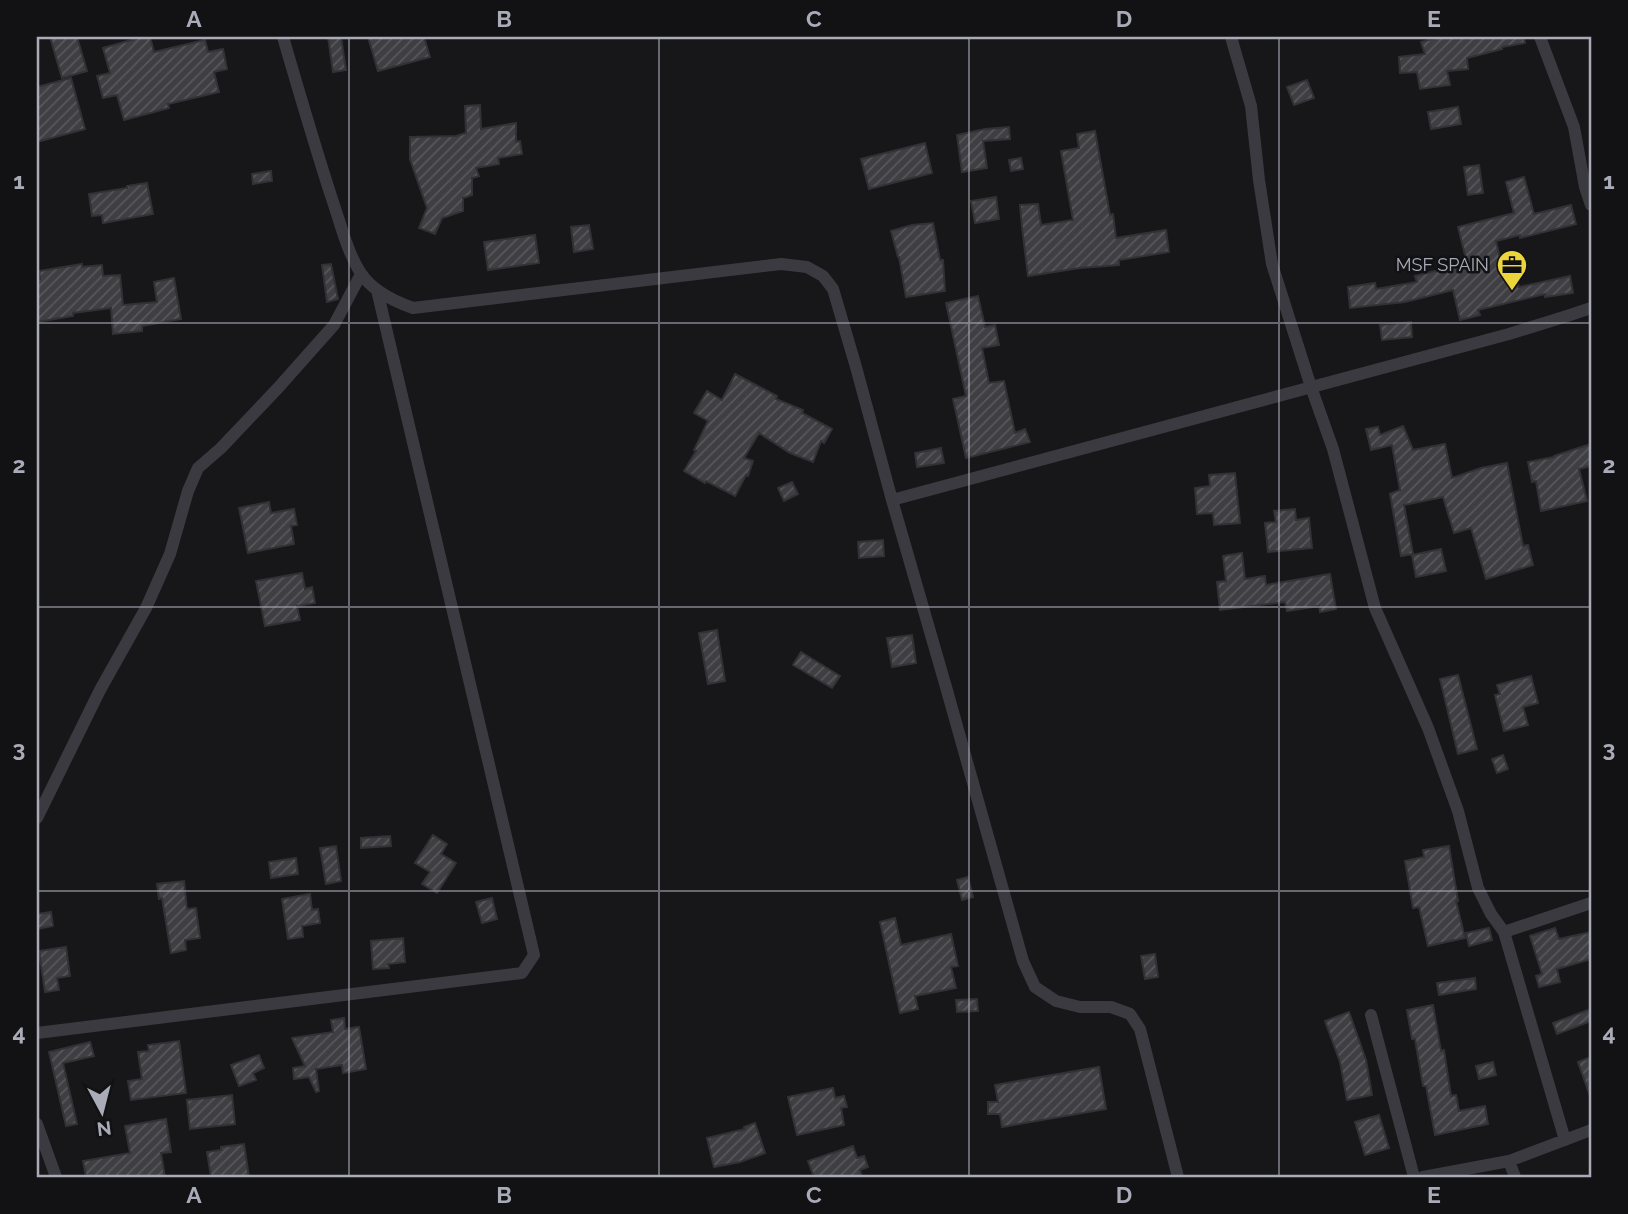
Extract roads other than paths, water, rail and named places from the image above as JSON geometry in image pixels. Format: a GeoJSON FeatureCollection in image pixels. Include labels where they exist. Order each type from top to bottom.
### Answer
{"type":"FeatureCollection","features":[{"type":"Feature","properties":{"kind":"street"},"geometry":{"type":"LineString","coordinates":[[282,37],[348,247],[361,274],[394,302],[413,308],[780,264],[807,267],[823,276],[833,289],[856,367],[1023,961],[1035,987],[1056,1001],[1080,1007],[1111,1007],[1130,1014],[1140,1029],[1178,1177]]}},
{"type":"Feature","properties":{"kind":"street"},"geometry":{"type":"LineString","coordinates":[[1231,37],[1251,106],[1272,264],[1333,449],[1374,608],[1428,728],[1458,811],[1478,888],[1504,932],[1565,1140]]}},
{"type":"Feature","properties":{"kind":"street"},"geometry":{"type":"LineString","coordinates":[[1545,39],[1574,127],[1591,205]]}},
{"type":"Feature","properties":{"kind":"street"},"geometry":{"type":"LineString","coordinates":[[37,818],[100,690],[146,608],[170,554],[188,491],[198,468],[221,448],[334,325],[361,274]]}},
{"type":"Feature","properties":{"kind":"street"},"geometry":{"type":"LineString","coordinates":[[37,1034],[522,973],[534,955],[377,290]]}},
{"type":"Feature","properties":{"kind":"street"},"geometry":{"type":"LineString","coordinates":[[892,500],[1509,334],[1591,307]]}},
{"type":"Feature","properties":{"kind":"street"},"geometry":{"type":"LineString","coordinates":[[1504,932],[1591,903]]}},
{"type":"Feature","properties":{"kind":"street"},"geometry":{"type":"LineString","coordinates":[[1371,1015],[1414,1177]]}},
{"type":"Feature","properties":{"kind":"street"},"geometry":{"type":"LineString","coordinates":[[37,1124],[56,1177]]}},
{"type":"Feature","properties":{"kind":"street"},"geometry":{"type":"LineString","coordinates":[[1423,1177],[1509,1161],[1591,1130]]}},
{"type":"Feature","properties":{"kind":"street"},"geometry":{"type":"LineString","coordinates":[[1509,1161],[1515,1177]]}},
{"type":"Feature","properties":{"kind":"place","name":"MSF SPAIN"},"geometry":{"type":"Point","coordinates":[1512,292]}}]}
